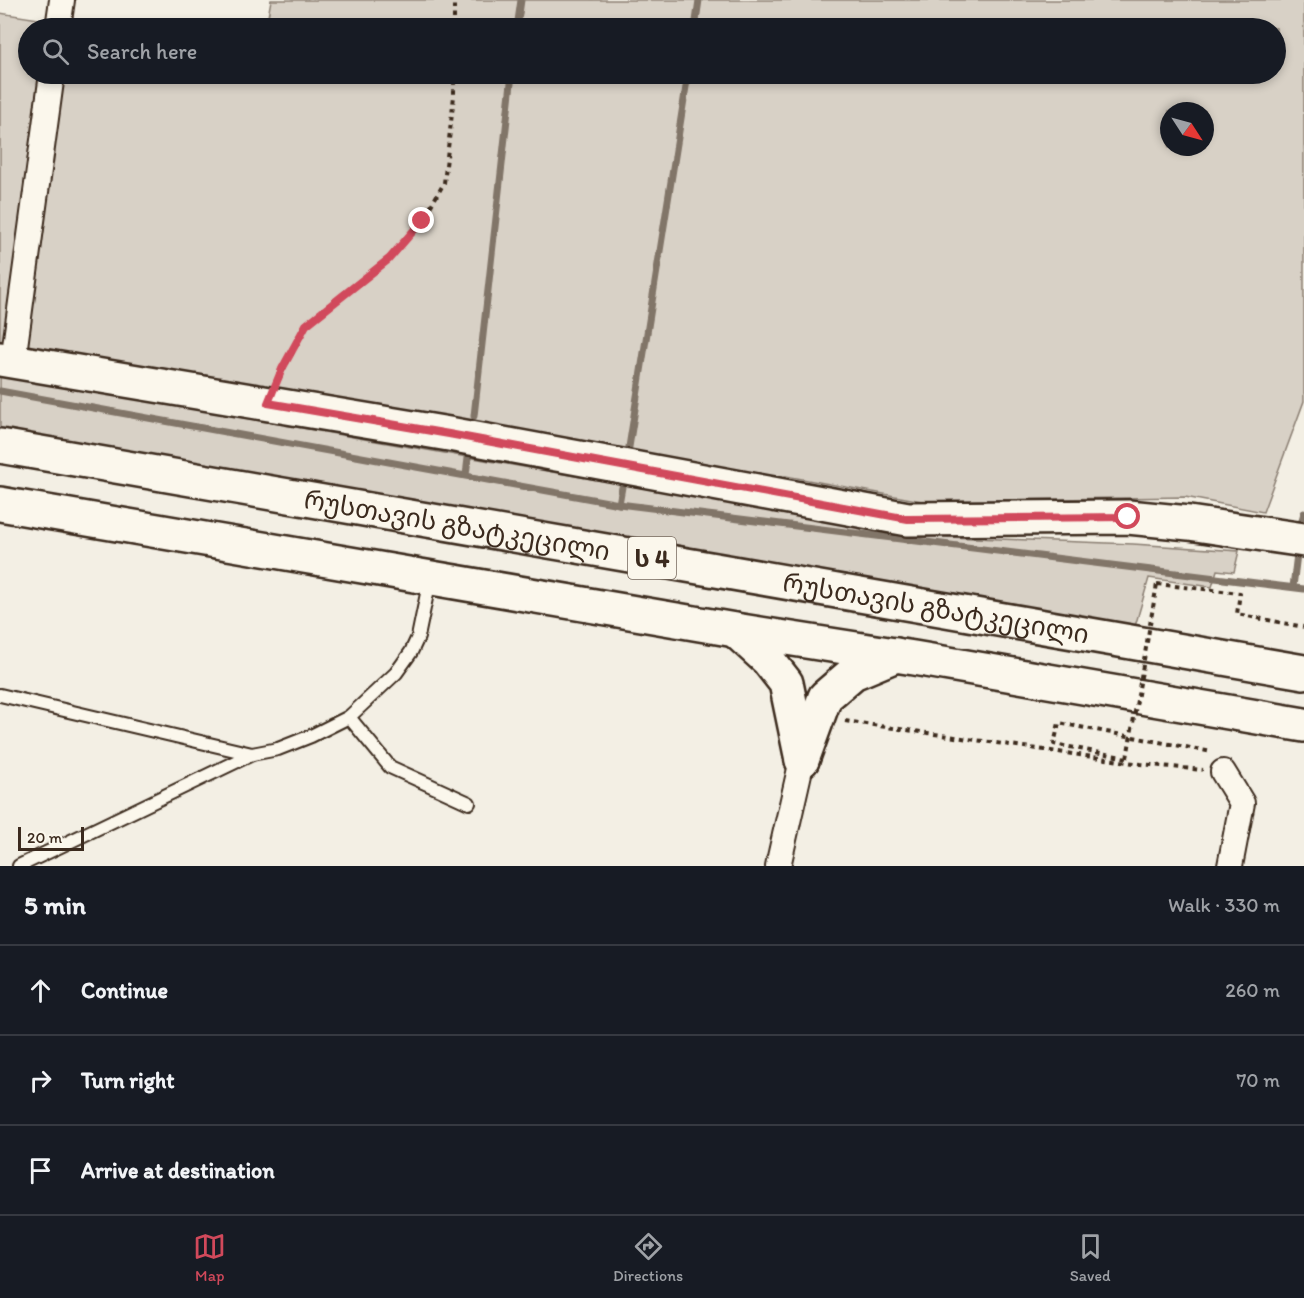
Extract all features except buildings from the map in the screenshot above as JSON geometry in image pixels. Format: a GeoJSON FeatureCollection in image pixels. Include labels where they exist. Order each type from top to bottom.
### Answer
{"type":"FeatureCollection","features":[{"type":"Feature","properties":{"kind":"main road"},"geometry":{"type":"LineString","coordinates":[[6,360],[449,434],[908,519],[1128,517],[1189,523],[1304,540]]}},
{"type":"Feature","properties":{"kind":"main road","name":"რუსთავის გზატკეცილი"},"geometry":{"type":"LineString","coordinates":[[0,446],[1304,672]]}},
{"type":"Feature","properties":{"kind":"main road","name":"რუსთავის გზატკეცილი"},"geometry":{"type":"LineString","coordinates":[[0,504],[1304,725]]}},
{"type":"Feature","properties":{"kind":"main road"},"geometry":{"type":"LineString","coordinates":[[735,630],[768,660],[786,683],[802,760]]}},
{"type":"Feature","properties":{"kind":"main road"},"geometry":{"type":"LineString","coordinates":[[802,760],[825,697],[853,673],[897,655]]}},
{"type":"Feature","properties":{"kind":"street"},"geometry":{"type":"LineString","coordinates":[[59,18],[62,0]]}},
{"type":"Feature","properties":{"kind":"street"},"geometry":{"type":"LineString","coordinates":[[6,360],[50,84]]}},
{"type":"Feature","properties":{"kind":"street"},"geometry":{"type":"LineString","coordinates":[[778,866],[802,760]]}},
{"type":"Feature","properties":{"kind":"street"},"geometry":{"type":"LineString","coordinates":[[1223,772],[1242,803],[1230,866]]}},
{"type":"Feature","properties":{"kind":"lane"},"geometry":{"type":"LineString","coordinates":[[19,866],[252,754],[278,748],[311,736],[349,717],[396,672],[411,652],[418,637],[430,578]]}},
{"type":"Feature","properties":{"kind":"lane"},"geometry":{"type":"LineString","coordinates":[[0,695],[252,754]]}},
{"type":"Feature","properties":{"kind":"lane"},"geometry":{"type":"LineString","coordinates":[[349,717],[390,767],[469,803]]}},
{"type":"Feature","properties":{"kind":"path"},"geometry":{"type":"LineString","coordinates":[[454,0],[454,18]]}},
{"type":"Feature","properties":{"kind":"path"},"geometry":{"type":"LineString","coordinates":[[268,403],[282,369],[306,325],[389,259],[422,221],[444,183],[454,84]]}},
{"type":"Feature","properties":{"kind":"path"},"geometry":{"type":"LineString","coordinates":[[818,717],[1141,764],[1223,772],[1222,754],[1059,723],[1054,744],[1126,758],[1157,584],[1239,593],[1237,614],[1304,627]]}},
{"type":"Feature","properties":{"kind":"shaded area"},"geometry":{"type":"Polygon","coordinates":[[[271,0],[1304,0],[1304,401],[1263,512],[1185,497],[922,501],[786,476],[687,475],[0,349],[0,13],[32,18],[18,18],[18,84],[1286,84],[1286,18],[268,18],[271,0]]]}},
{"type":"Feature","properties":{"kind":"shaded area"},"geometry":{"type":"Polygon","coordinates":[[[0,375],[780,512],[948,537],[1133,544],[1239,551],[1234,572],[1217,570],[1212,587],[1149,578],[1134,630],[0,434],[0,375]]]}},
{"type":"Feature","properties":{"kind":"waterway"},"geometry":{"type":"LineString","coordinates":[[518,18],[521,0]]}},
{"type":"Feature","properties":{"kind":"waterway"},"geometry":{"type":"LineString","coordinates":[[696,18],[699,0]]}},
{"type":"Feature","properties":{"kind":"waterway"},"geometry":{"type":"LineString","coordinates":[[474,416],[511,84]]}},
{"type":"Feature","properties":{"kind":"waterway"},"geometry":{"type":"LineString","coordinates":[[629,447],[686,84]]}},
{"type":"Feature","properties":{"kind":"waterway"},"geometry":{"type":"LineString","coordinates":[[0,391],[619,504],[1304,589]]}},
{"type":"Feature","properties":{"kind":"waterway"},"geometry":{"type":"LineString","coordinates":[[466,475],[469,450]]}},
{"type":"Feature","properties":{"kind":"waterway"},"geometry":{"type":"LineString","coordinates":[[619,504],[622,487]]}},
{"type":"Feature","properties":{"kind":"waterway"},"geometry":{"type":"LineString","coordinates":[[1302,520],[1304,513]]}},
{"type":"Feature","properties":{"kind":"waterway"},"geometry":{"type":"LineString","coordinates":[[1293,587],[1297,554]]}},
{"type":"Feature","properties":{"kind":"route"},"geometry":{"type":"LineString","coordinates":[[422,221],[389,259],[306,325],[282,369],[268,403],[908,519],[1128,517]]}}]}
